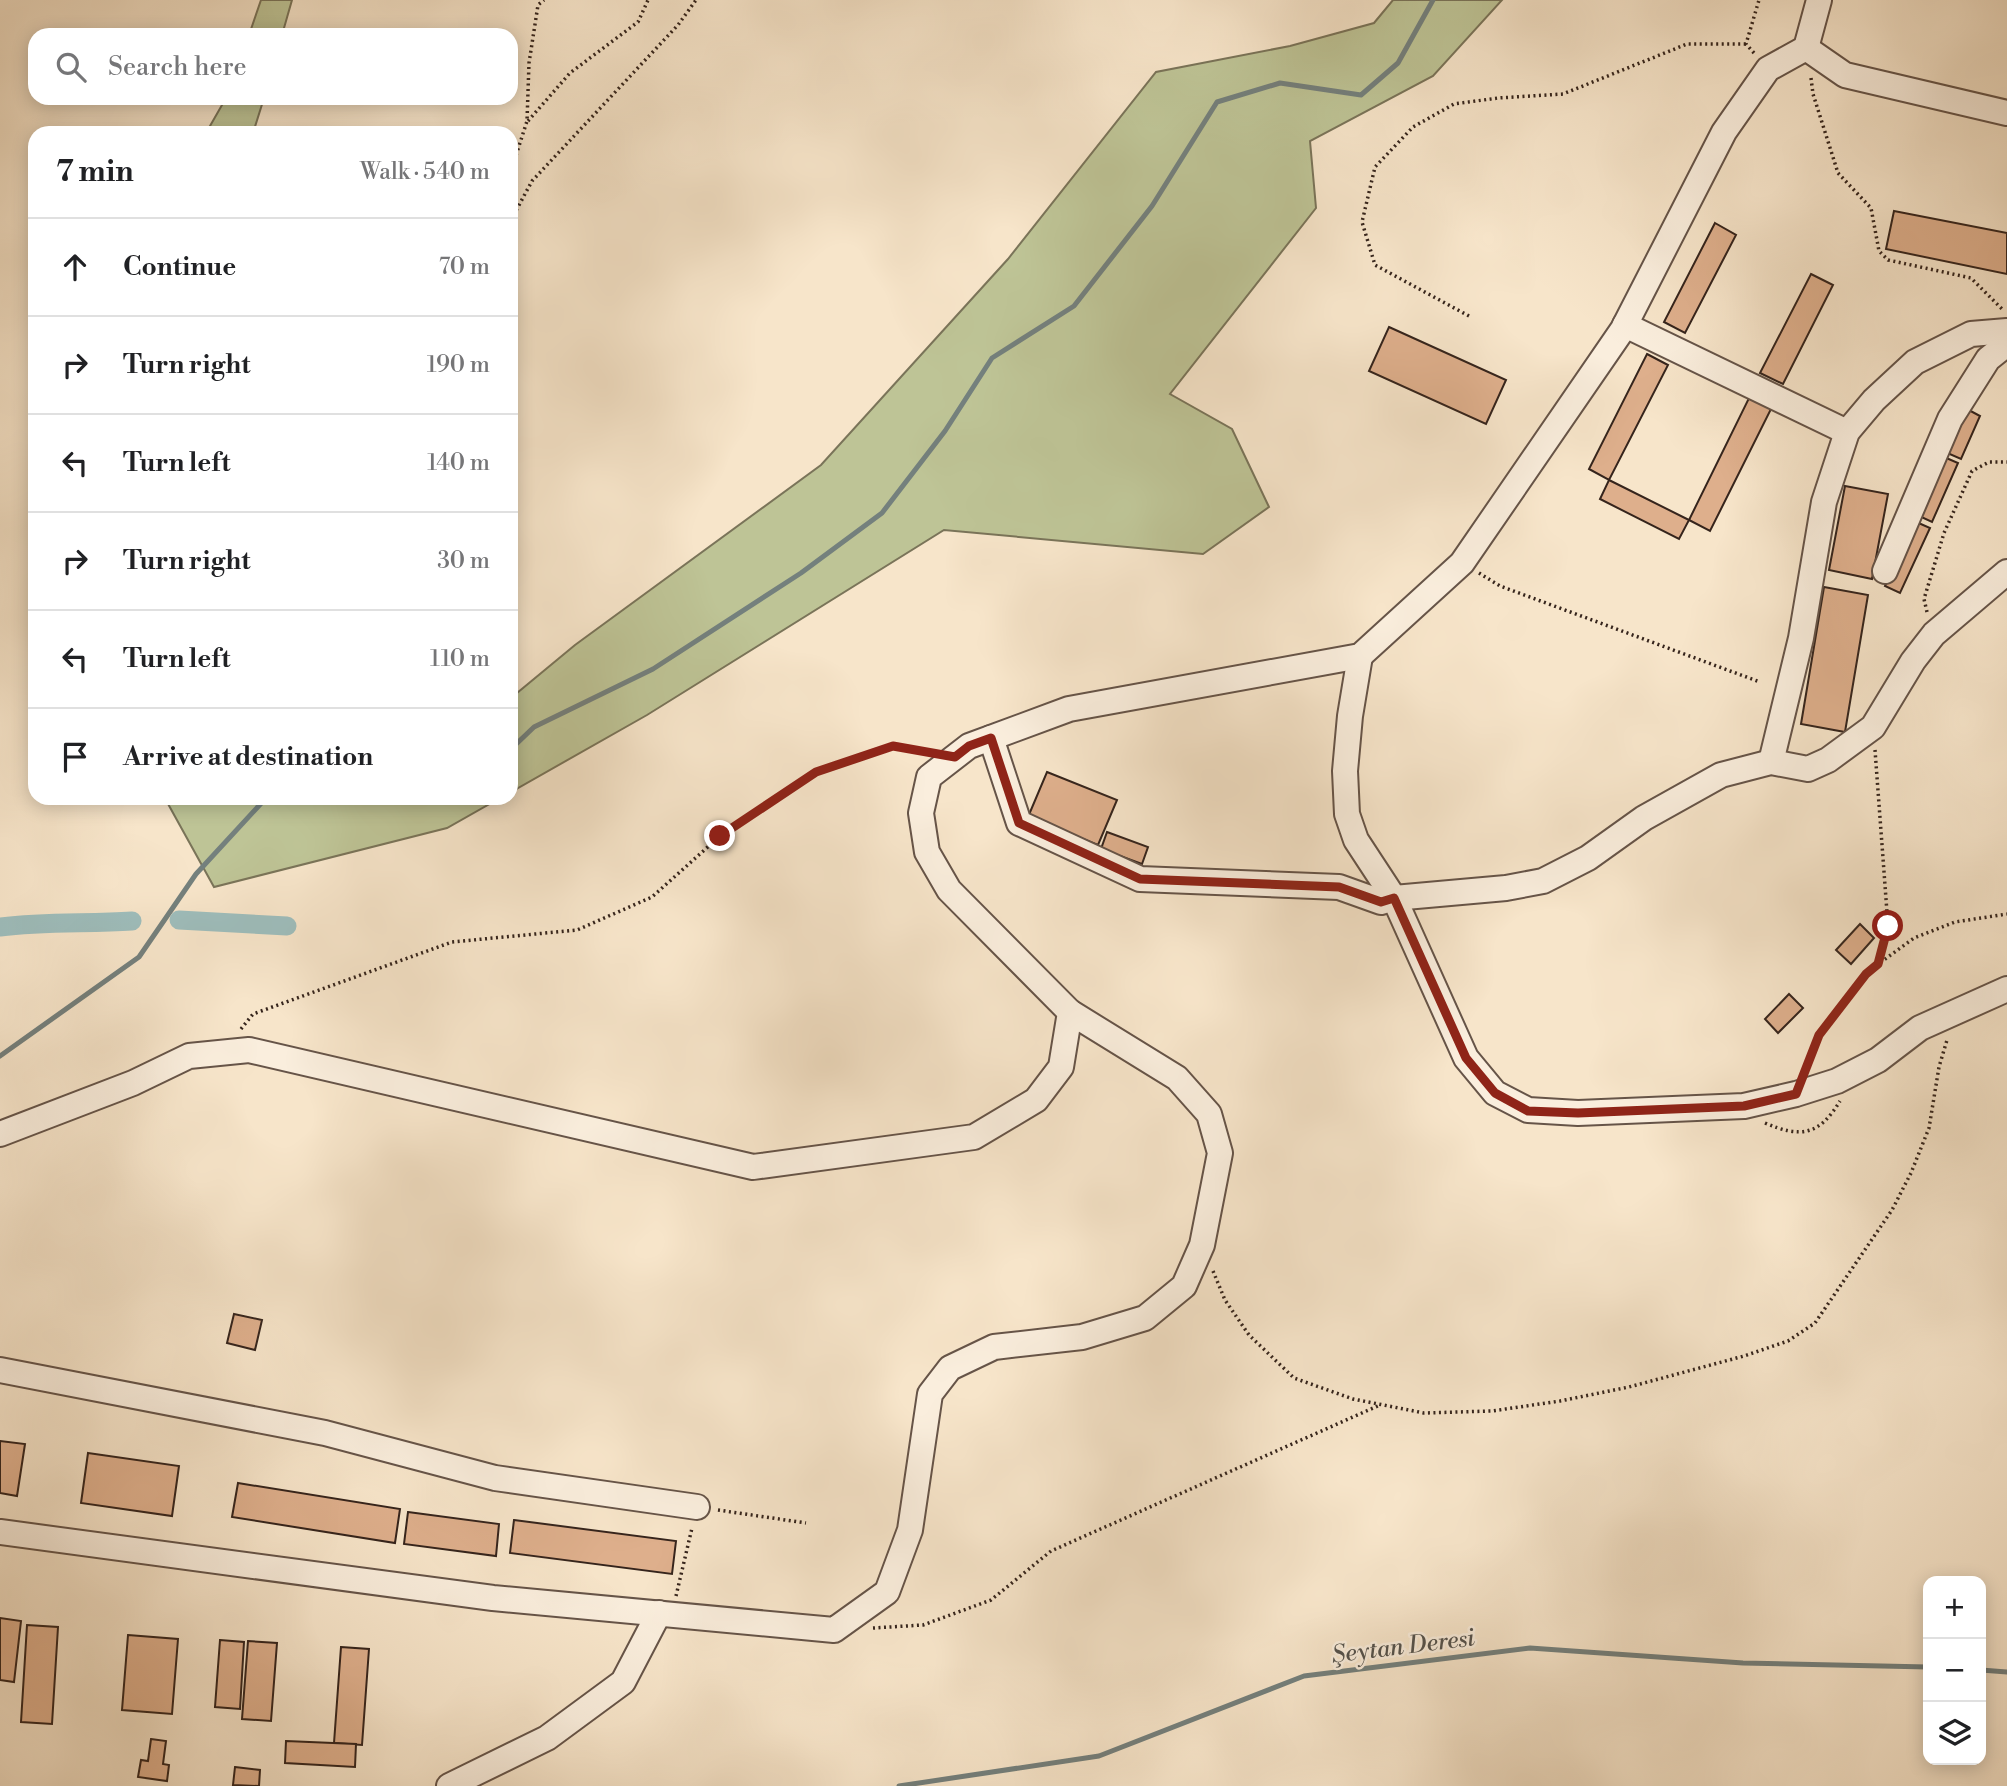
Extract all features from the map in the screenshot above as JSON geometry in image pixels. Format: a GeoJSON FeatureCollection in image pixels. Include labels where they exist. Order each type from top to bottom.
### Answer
{"type":"FeatureCollection","features":[{"type":"Feature","properties":{"kind":"street"},"geometry":{"type":"LineString","coordinates":[[0,1532],[494,1598],[834,1630],[887,1592],[910,1530],[930,1394],[950,1368],[994,1348],[1082,1337],[1145,1318],[1184,1286],[1202,1245],[1220,1153],[1209,1114],[1177,1078],[1070,1012],[949,890],[927,852],[921,813],[929,777],[969,746],[1069,709],[1360,656],[1462,564],[1625,325],[1724,132],[1768,69],[1806,48],[1819,0]]}},
{"type":"Feature","properties":{"kind":"street"},"geometry":{"type":"LineString","coordinates":[[1806,48],[1845,75],[2007,113]]}},
{"type":"Feature","properties":{"kind":"street"},"geometry":{"type":"LineString","coordinates":[[1625,325],[1847,432]]}},
{"type":"Feature","properties":{"kind":"street"},"geometry":{"type":"LineString","coordinates":[[1771,762],[1801,638],[1824,502],[1847,432],[1874,400],[1915,362],[1971,334],[2007,331]]}},
{"type":"Feature","properties":{"kind":"street"},"geometry":{"type":"LineString","coordinates":[[1885,571],[1950,419],[1988,359],[2007,344]]}},
{"type":"Feature","properties":{"kind":"street"},"geometry":{"type":"LineString","coordinates":[[991,738],[1019,823],[1140,879],[1339,887],[1381,902],[1394,898],[1506,888],[1543,881],[1588,858],[1644,818],[1720,775],[1771,762],[1808,769],[1828,760],[1873,727],[1913,661],[1934,634],[2007,572]]}},
{"type":"Feature","properties":{"kind":"street"},"geometry":{"type":"LineString","coordinates":[[1360,656],[1346,757],[1347,814],[1356,840],[1394,898],[1466,1058],[1495,1093],[1528,1111],[1578,1113],[1744,1106],[1796,1094],[1837,1081],[1878,1060],[1920,1028],[2007,989]]}},
{"type":"Feature","properties":{"kind":"street"},"geometry":{"type":"LineString","coordinates":[[0,1135],[133,1083],[189,1056],[249,1050],[752,1167],[974,1137],[1036,1100],[1060,1068],[1070,1012]]}},
{"type":"Feature","properties":{"kind":"street"},"geometry":{"type":"LineString","coordinates":[[0,1370],[325,1433],[495,1478],[697,1507]]}},
{"type":"Feature","properties":{"kind":"street"},"geometry":{"type":"LineString","coordinates":[[449,1786],[547,1738],[623,1682],[665,1614]]}},
{"type":"Feature","properties":{"kind":"path"},"geometry":{"type":"LineString","coordinates":[[518,149],[527,121],[529,63],[538,5],[544,0]]}},
{"type":"Feature","properties":{"kind":"path"},"geometry":{"type":"LineString","coordinates":[[527,121],[570,73],[638,22],[648,0]]}},
{"type":"Feature","properties":{"kind":"path"},"geometry":{"type":"LineString","coordinates":[[518,207],[532,181],[678,25],[696,0]]}},
{"type":"Feature","properties":{"kind":"path"},"geometry":{"type":"LineString","coordinates":[[1746,44],[1759,0]]}},
{"type":"Feature","properties":{"kind":"path"},"geometry":{"type":"LineString","coordinates":[[1469,316],[1375,265],[1371,254],[1362,222],[1375,167],[1413,127],[1454,104],[1563,94],[1687,44],[1746,44],[1768,69]]}},
{"type":"Feature","properties":{"kind":"path"},"geometry":{"type":"LineString","coordinates":[[1806,48],[1813,94],[1838,173],[1871,208],[1879,251],[1888,260],[1971,278],[2007,314]]}},
{"type":"Feature","properties":{"kind":"path"},"geometry":{"type":"LineString","coordinates":[[1934,634],[1924,599],[1944,533],[1972,471],[1989,462],[2007,462]]}},
{"type":"Feature","properties":{"kind":"path"},"geometry":{"type":"LineString","coordinates":[[1462,564],[1500,586],[1760,682]]}},
{"type":"Feature","properties":{"kind":"path"},"geometry":{"type":"LineString","coordinates":[[1873,727],[1888,926],[1878,964]]}},
{"type":"Feature","properties":{"kind":"path"},"geometry":{"type":"LineString","coordinates":[[220,1053],[253,1014],[360,975],[452,942],[577,930],[652,897],[720,836],[816,772],[893,746],[955,757]]}},
{"type":"Feature","properties":{"kind":"path"},"geometry":{"type":"LineString","coordinates":[[1796,1094],[1819,1035],[1866,974],[1914,938],[1955,922],[2007,914]]}},
{"type":"Feature","properties":{"kind":"path"},"geometry":{"type":"LineString","coordinates":[[1202,1245],[1225,1300],[1249,1335],[1294,1378],[1353,1399],[1424,1413],[1493,1411],[1629,1387],[1744,1356],[1788,1341],[1815,1323],[1892,1210],[1929,1128],[1939,1067],[1947,1039]]}},
{"type":"Feature","properties":{"kind":"path"},"geometry":{"type":"LineString","coordinates":[[872,1628],[923,1625],[991,1600],[1051,1551],[1382,1404]]}},
{"type":"Feature","properties":{"kind":"path"},"geometry":{"type":"LineString","coordinates":[[665,1614],[697,1507],[806,1523]]}},
{"type":"Feature","properties":{"kind":"green space"},"geometry":{"type":"Polygon","coordinates":[[[261,0],[292,0],[284,28],[251,28],[261,0]]]}},
{"type":"Feature","properties":{"kind":"green space"},"geometry":{"type":"Polygon","coordinates":[[[1393,0],[1502,0],[1433,76],[1310,141],[1316,208],[1170,394],[1232,429],[1269,507],[1203,554],[944,530],[647,715],[518,788],[518,692],[575,645],[821,465],[1008,259],[1156,72],[1290,46],[1374,23],[1393,0]]]}},
{"type":"Feature","properties":{"kind":"green space"},"geometry":{"type":"Polygon","coordinates":[[[222,105],[262,105],[255,126],[210,126],[222,105]]]}},
{"type":"Feature","properties":{"kind":"green space"},"geometry":{"type":"Polygon","coordinates":[[[169,805],[488,805],[447,828],[214,887],[169,805]]]}},
{"type":"Feature","properties":{"kind":"building"},"geometry":{"type":"Polygon","coordinates":[[[1894,211],[2007,233],[2007,274],[1886,249],[1894,211]]]}},
{"type":"Feature","properties":{"kind":"building"},"geometry":{"type":"Polygon","coordinates":[[[1715,223],[1736,235],[1685,333],[1664,322],[1715,223]]]}},
{"type":"Feature","properties":{"kind":"building"},"geometry":{"type":"Polygon","coordinates":[[[1811,274],[1833,285],[1783,384],[1760,373],[1811,274]]]}},
{"type":"Feature","properties":{"kind":"building"},"geometry":{"type":"Polygon","coordinates":[[[1389,327],[1506,380],[1486,424],[1369,371],[1389,327]]]}},
{"type":"Feature","properties":{"kind":"building"},"geometry":{"type":"Polygon","coordinates":[[[1647,354],[1668,365],[1609,480],[1589,469],[1647,354]]]}},
{"type":"Feature","properties":{"kind":"building"},"geometry":{"type":"Polygon","coordinates":[[[1751,394],[1773,405],[1710,531],[1689,520],[1751,394]]]}},
{"type":"Feature","properties":{"kind":"building"},"geometry":{"type":"Polygon","coordinates":[[[1965,408],[1980,416],[1961,459],[1945,452],[1965,408]]]}},
{"type":"Feature","properties":{"kind":"building"},"geometry":{"type":"Polygon","coordinates":[[[1944,457],[1958,463],[1932,522],[1917,515],[1944,457]]]}},
{"type":"Feature","properties":{"kind":"building"},"geometry":{"type":"Polygon","coordinates":[[[1609,480],[1689,520],[1679,539],[1600,499],[1609,480]]]}},
{"type":"Feature","properties":{"kind":"building"},"geometry":{"type":"Polygon","coordinates":[[[1845,486],[1888,494],[1872,579],[1829,570],[1845,486]]]}},
{"type":"Feature","properties":{"kind":"building"},"geometry":{"type":"Polygon","coordinates":[[[1914,521],[1930,528],[1900,593],[1885,586],[1914,521]]]}},
{"type":"Feature","properties":{"kind":"building"},"geometry":{"type":"Polygon","coordinates":[[[1824,587],[1868,595],[1845,732],[1801,724],[1824,587]]]}},
{"type":"Feature","properties":{"kind":"building"},"geometry":{"type":"Polygon","coordinates":[[[1047,772],[1117,800],[1098,845],[1028,817],[1047,772]]]}},
{"type":"Feature","properties":{"kind":"building"},"geometry":{"type":"Polygon","coordinates":[[[1107,832],[1148,847],[1142,864],[1101,849],[1107,832]]]}},
{"type":"Feature","properties":{"kind":"building"},"geometry":{"type":"Polygon","coordinates":[[[1860,924],[1874,938],[1851,964],[1836,950],[1860,924]]]}},
{"type":"Feature","properties":{"kind":"building"},"geometry":{"type":"Polygon","coordinates":[[[1789,994],[1803,1008],[1778,1033],[1765,1019],[1789,994]]]}},
{"type":"Feature","properties":{"kind":"building"},"geometry":{"type":"Polygon","coordinates":[[[234,1314],[262,1320],[255,1350],[227,1343],[234,1314]]]}},
{"type":"Feature","properties":{"kind":"building"},"geometry":{"type":"Polygon","coordinates":[[[0,1441],[25,1444],[17,1496],[0,1493],[0,1441]]]}},
{"type":"Feature","properties":{"kind":"building"},"geometry":{"type":"Polygon","coordinates":[[[88,1453],[179,1466],[172,1516],[81,1503],[88,1453]]]}},
{"type":"Feature","properties":{"kind":"building"},"geometry":{"type":"Polygon","coordinates":[[[238,1483],[400,1509],[395,1543],[232,1517],[238,1483]]]}},
{"type":"Feature","properties":{"kind":"building"},"geometry":{"type":"Polygon","coordinates":[[[408,1512],[499,1524],[496,1556],[404,1544],[408,1512]]]}},
{"type":"Feature","properties":{"kind":"building"},"geometry":{"type":"Polygon","coordinates":[[[514,1520],[676,1541],[672,1574],[510,1553],[514,1520]]]}},
{"type":"Feature","properties":{"kind":"building"},"geometry":{"type":"Polygon","coordinates":[[[0,1618],[21,1621],[14,1682],[0,1680],[0,1618]]]}},
{"type":"Feature","properties":{"kind":"building"},"geometry":{"type":"Polygon","coordinates":[[[27,1625],[58,1627],[52,1724],[21,1722],[27,1625]]]}},
{"type":"Feature","properties":{"kind":"building"},"geometry":{"type":"Polygon","coordinates":[[[128,1635],[178,1639],[172,1714],[122,1710],[128,1635]]]}},
{"type":"Feature","properties":{"kind":"building"},"geometry":{"type":"Polygon","coordinates":[[[220,1640],[244,1642],[240,1709],[215,1707],[220,1640]]]}},
{"type":"Feature","properties":{"kind":"building"},"geometry":{"type":"Polygon","coordinates":[[[248,1641],[277,1643],[271,1721],[242,1719],[248,1641]]]}},
{"type":"Feature","properties":{"kind":"building"},"geometry":{"type":"Polygon","coordinates":[[[341,1647],[369,1649],[362,1745],[334,1743],[341,1647]]]}},
{"type":"Feature","properties":{"kind":"building"},"geometry":{"type":"Polygon","coordinates":[[[151,1739],[166,1741],[163,1764],[169,1765],[167,1781],[138,1777],[141,1760],[148,1761],[151,1739]]]}},
{"type":"Feature","properties":{"kind":"building"},"geometry":{"type":"Polygon","coordinates":[[[286,1741],[356,1744],[355,1767],[285,1763],[286,1741]]]}},
{"type":"Feature","properties":{"kind":"building"},"geometry":{"type":"Polygon","coordinates":[[[235,1767],[260,1770],[259,1786],[233,1785],[235,1767]]]}},
{"type":"Feature","properties":{"kind":"waterway"},"geometry":{"type":"LineString","coordinates":[[518,742],[534,727],[653,669],[801,573],[882,513],[945,431],[992,358],[1074,306],[1152,206],[1217,102],[1280,83],[1361,95],[1398,63],[1433,0]]}},
{"type":"Feature","properties":{"kind":"waterway"},"geometry":{"type":"LineString","coordinates":[[0,1056],[139,957],[196,874],[260,805]]}},
{"type":"Feature","properties":{"kind":"waterway"},"geometry":{"type":"LineString","coordinates":[[179,920],[287,926]]}},
{"type":"Feature","properties":{"kind":"waterway"},"geometry":{"type":"LineString","coordinates":[[0,927],[132,921]]}},
{"type":"Feature","properties":{"kind":"waterway","name":"Şeytan Deresi"},"geometry":{"type":"LineString","coordinates":[[899,1786],[1099,1756],[1304,1676],[1530,1648],[1743,1663],[1923,1667]]}},
{"type":"Feature","properties":{"kind":"waterway","name":"Şeytan Deresi"},"geometry":{"type":"LineString","coordinates":[[1986,1670],[2007,1672]]}},
{"type":"Feature","properties":{"kind":"route"},"geometry":{"type":"LineString","coordinates":[[720,836],[816,772],[893,746],[955,757],[969,746],[991,738],[1019,823],[1140,879],[1339,887],[1381,902],[1394,898],[1466,1058],[1495,1093],[1528,1111],[1578,1113],[1744,1106],[1796,1094],[1819,1035],[1866,974],[1878,964],[1888,926]]}}]}
